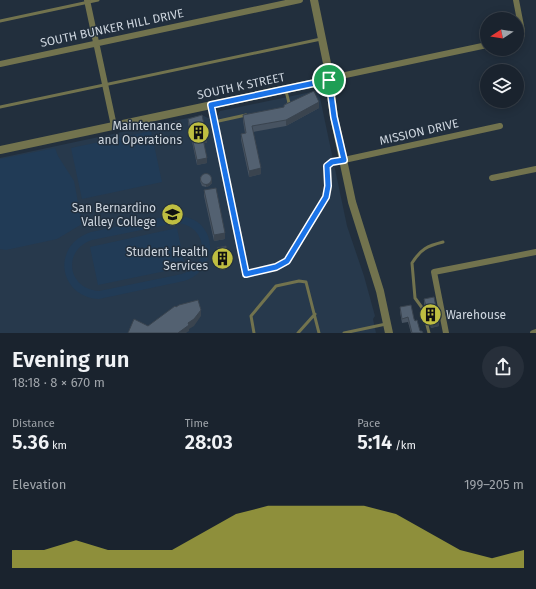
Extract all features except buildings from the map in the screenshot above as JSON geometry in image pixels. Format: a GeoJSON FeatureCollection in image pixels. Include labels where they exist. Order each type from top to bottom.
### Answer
{"type":"FeatureCollection","features":[{"type":"Feature","properties":{"kind":"street","name":"SOUTH BUNKER HILL DRIVE"},"geometry":{"type":"LineString","coordinates":[[0,64],[300,0]]}},
{"type":"Feature","properties":{"kind":"street"},"geometry":{"type":"LineString","coordinates":[[314,0],[329,73],[334,117],[352,202],[377,284],[389,333]]}},
{"type":"Feature","properties":{"kind":"street"},"geometry":{"type":"LineString","coordinates":[[516,0],[517,12]]}},
{"type":"Feature","properties":{"kind":"street"},"geometry":{"type":"LineString","coordinates":[[87,1],[114,126]]}},
{"type":"Feature","properties":{"kind":"street","name":"SOUTH K STREET"},"geometry":{"type":"LineString","coordinates":[[0,150],[480,46]]}},
{"type":"Feature","properties":{"kind":"street","name":"MISSION DRIVE"},"geometry":{"type":"LineString","coordinates":[[344,160],[500,126]]}},
{"type":"Feature","properties":{"kind":"street"},"geometry":{"type":"LineString","coordinates":[[492,178],[536,169]]}},
{"type":"Feature","properties":{"kind":"street"},"geometry":{"type":"LineString","coordinates":[[446,333],[434,272],[536,252]]}},
{"type":"Feature","properties":{"kind":"lane"},"geometry":{"type":"LineString","coordinates":[[0,21],[87,1],[98,0]]}},
{"type":"Feature","properties":{"kind":"lane"},"geometry":{"type":"LineString","coordinates":[[0,107],[322,39]]}},
{"type":"Feature","properties":{"kind":"lane"},"geometry":{"type":"LineString","coordinates":[[278,108],[286,107],[288,103],[286,89]]}},
{"type":"Feature","properties":{"kind":"lane"},"geometry":{"type":"LineString","coordinates":[[211,105],[246,274],[276,267],[287,261],[326,197],[328,186],[327,166],[332,162],[344,160]]}},
{"type":"Feature","properties":{"kind":"lane"},"geometry":{"type":"LineString","coordinates":[[214,122],[249,115]]}},
{"type":"Feature","properties":{"kind":"lane"},"geometry":{"type":"LineString","coordinates":[[429,333],[423,309],[414,298],[412,263],[424,248],[443,242]]}},
{"type":"Feature","properties":{"kind":"lane"},"geometry":{"type":"LineString","coordinates":[[254,333],[251,316],[276,286],[299,281],[306,282],[319,333]]}},
{"type":"Feature","properties":{"kind":"lane"},"geometry":{"type":"LineString","coordinates":[[298,333],[315,314]]}},
{"type":"Feature","properties":{"kind":"lane"},"geometry":{"type":"LineString","coordinates":[[344,333],[387,324]]}},
{"type":"Feature","properties":{"kind":"shaded area","name":"San Bernardino Valley College"},"geometry":{"type":"Polygon","coordinates":[[[316,91],[319,93],[347,226],[364,276],[375,316],[373,319],[376,333],[0,333],[0,158],[202,115],[208,118],[217,116],[220,111],[316,91]]]}},
{"type":"Feature","properties":{"kind":"shaded area"},"geometry":{"type":"Polygon","coordinates":[[[151,131],[162,182],[82,199],[71,148],[151,131]]]}},
{"type":"Feature","properties":{"kind":"shaded area"},"geometry":{"type":"Polygon","coordinates":[[[55,148],[58,156],[74,181],[82,224],[57,239],[6,250],[0,249],[0,159],[55,148]]]}},
{"type":"Feature","properties":{"kind":"shaded area"},"geometry":{"type":"Polygon","coordinates":[[[178,214],[192,219],[200,224],[206,232],[210,249],[205,265],[199,272],[184,281],[99,299],[85,296],[75,290],[68,280],[65,270],[65,258],[70,248],[78,239],[91,232],[178,214]],[[176,223],[92,240],[82,245],[76,252],[72,268],[75,277],[80,284],[88,289],[99,291],[182,274],[192,269],[198,262],[202,245],[194,230],[186,225],[176,223]]]}},
{"type":"Feature","properties":{"kind":"shaded area"},"geometry":{"type":"Polygon","coordinates":[[[177,228],[185,267],[98,285],[90,247],[177,228]]]}},
{"type":"Feature","properties":{"kind":"place","name":"Maintenance and Operations"},"geometry":{"type":"Point","coordinates":[198,133]}},
{"type":"Feature","properties":{"kind":"place","name":"San Bernardino Valley College"},"geometry":{"type":"Point","coordinates":[172,215]}},
{"type":"Feature","properties":{"kind":"place","name":"Student Health Services"},"geometry":{"type":"Point","coordinates":[223,259]}},
{"type":"Feature","properties":{"kind":"place","name":"Warehouse"},"geometry":{"type":"Point","coordinates":[431,315]}},
{"type":"Feature","properties":{"kind":"route"},"geometry":{"type":"LineString","coordinates":[[329,80],[334,117],[344,160],[329,163],[327,166],[326,174],[328,186],[326,197],[287,261],[276,267],[246,274],[211,105],[329,80]]}}]}
